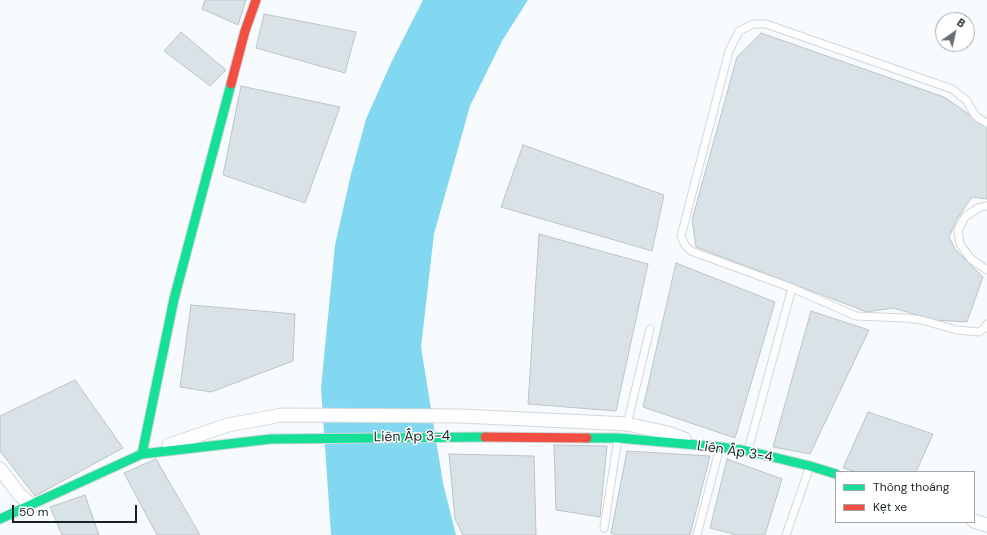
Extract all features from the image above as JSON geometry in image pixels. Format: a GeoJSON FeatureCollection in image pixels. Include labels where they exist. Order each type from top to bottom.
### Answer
{"type":"FeatureCollection","features":[{"type":"Feature","properties":{"kind":"street"},"geometry":{"type":"LineString","coordinates":[[142,454],[174,299],[245,31],[256,0]]}},
{"type":"Feature","properties":{"kind":"street"},"geometry":{"type":"LineString","coordinates":[[142,454],[228,425],[282,415],[460,416],[627,424],[668,433],[700,445]]}},
{"type":"Feature","properties":{"kind":"street","name":"Liên Ấp 3-4"},"geometry":{"type":"LineString","coordinates":[[0,519],[142,454],[271,439],[480,437],[618,438],[748,451],[835,474]]}},
{"type":"Feature","properties":{"kind":"street"},"geometry":{"type":"LineString","coordinates":[[0,469],[19,494],[30,504]]}},
{"type":"Feature","properties":{"kind":"street"},"geometry":{"type":"LineString","coordinates":[[975,521],[987,525]]}},
{"type":"Feature","properties":{"kind":"lane"},"geometry":{"type":"LineString","coordinates":[[987,123],[975,115],[966,100],[952,89],[766,24],[752,24],[739,31],[729,51],[680,236],[685,245],[691,251],[792,288],[856,316],[921,320],[957,330],[979,332],[985,328],[987,324]]}},
{"type":"Feature","properties":{"kind":"lane"},"geometry":{"type":"LineString","coordinates":[[987,206],[978,208],[966,217],[958,230],[960,244],[971,259],[987,270]]}},
{"type":"Feature","properties":{"kind":"lane"},"geometry":{"type":"LineString","coordinates":[[748,451],[792,288]]}},
{"type":"Feature","properties":{"kind":"lane"},"geometry":{"type":"LineString","coordinates":[[627,424],[650,329]]}},
{"type":"Feature","properties":{"kind":"lane"},"geometry":{"type":"LineString","coordinates":[[604,528],[618,438]]}},
{"type":"Feature","properties":{"kind":"lane"},"geometry":{"type":"LineString","coordinates":[[697,535],[720,447]]}},
{"type":"Feature","properties":{"kind":"lane"},"geometry":{"type":"LineString","coordinates":[[786,535],[810,466]]}},
{"type":"Feature","properties":{"kind":"water"},"geometry":{"type":"Polygon","coordinates":[[[423,0],[528,0],[502,41],[470,106],[434,234],[421,347],[443,483],[456,535],[331,535],[321,388],[335,245],[351,174],[366,119],[391,63],[423,0]]]}},
{"type":"Feature","properties":{"kind":"building"},"geometry":{"type":"Polygon","coordinates":[[[205,0],[246,0],[238,25],[202,9],[205,0]]]}},
{"type":"Feature","properties":{"kind":"building"},"geometry":{"type":"Polygon","coordinates":[[[264,14],[356,32],[345,73],[256,48],[264,14]]]}},
{"type":"Feature","properties":{"kind":"building"},"geometry":{"type":"Polygon","coordinates":[[[181,32],[226,70],[210,86],[164,51],[181,32]]]}},
{"type":"Feature","properties":{"kind":"building"},"geometry":{"type":"Polygon","coordinates":[[[761,33],[944,97],[987,127],[987,199],[972,197],[957,219],[949,237],[955,249],[983,277],[967,322],[935,320],[893,308],[867,312],[696,247],[692,220],[737,57],[761,33]]]}},
{"type":"Feature","properties":{"kind":"building"},"geometry":{"type":"Polygon","coordinates":[[[241,86],[340,107],[305,203],[223,175],[241,86]]]}},
{"type":"Feature","properties":{"kind":"building"},"geometry":{"type":"Polygon","coordinates":[[[523,145],[664,195],[652,251],[501,207],[523,145]]]}},
{"type":"Feature","properties":{"kind":"building"},"geometry":{"type":"Polygon","coordinates":[[[539,234],[648,264],[616,411],[528,404],[539,234]]]}},
{"type":"Feature","properties":{"kind":"building"},"geometry":{"type":"Polygon","coordinates":[[[676,263],[775,302],[735,438],[643,407],[676,263]]]}},
{"type":"Feature","properties":{"kind":"building"},"geometry":{"type":"Polygon","coordinates":[[[191,305],[295,314],[293,361],[211,392],[180,387],[191,305]]]}},
{"type":"Feature","properties":{"kind":"building"},"geometry":{"type":"Polygon","coordinates":[[[811,311],[869,330],[810,454],[773,447],[811,311]]]}},
{"type":"Feature","properties":{"kind":"building"},"geometry":{"type":"Polygon","coordinates":[[[75,380],[123,448],[35,496],[0,451],[0,416],[75,380]]]}},
{"type":"Feature","properties":{"kind":"building"},"geometry":{"type":"Polygon","coordinates":[[[868,412],[933,434],[916,471],[854,471],[843,468],[868,412]]]}},
{"type":"Feature","properties":{"kind":"building"},"geometry":{"type":"Polygon","coordinates":[[[554,445],[607,446],[600,517],[556,510],[554,445]]]}},
{"type":"Feature","properties":{"kind":"building"},"geometry":{"type":"Polygon","coordinates":[[[627,451],[710,456],[690,535],[616,535],[611,533],[627,451]]]}},
{"type":"Feature","properties":{"kind":"building"},"geometry":{"type":"Polygon","coordinates":[[[449,454],[534,456],[536,535],[463,535],[455,519],[449,454]]]}},
{"type":"Feature","properties":{"kind":"building"},"geometry":{"type":"Polygon","coordinates":[[[156,459],[200,535],[157,535],[124,473],[156,459]]]}},
{"type":"Feature","properties":{"kind":"building"},"geometry":{"type":"Polygon","coordinates":[[[727,459],[782,479],[765,535],[737,535],[710,528],[727,459]]]}},
{"type":"Feature","properties":{"kind":"building"},"geometry":{"type":"Polygon","coordinates":[[[85,495],[99,535],[62,535],[50,507],[85,495]]]}},
{"type":"Feature","properties":{"kind":"traffic: fast"},"geometry":{"type":"LineString","coordinates":[[142,454],[174,299],[231,84]]}},
{"type":"Feature","properties":{"kind":"traffic: fast"},"geometry":{"type":"LineString","coordinates":[[0,519],[142,454],[271,439],[485,437]]}},
{"type":"Feature","properties":{"kind":"traffic: fast"},"geometry":{"type":"LineString","coordinates":[[587,438],[618,438],[748,451],[835,474]]}},
{"type":"Feature","properties":{"kind":"traffic: jam"},"geometry":{"type":"LineString","coordinates":[[231,84],[245,31],[256,0]]}},
{"type":"Feature","properties":{"kind":"traffic: jam"},"geometry":{"type":"LineString","coordinates":[[485,437],[587,438]]}}]}
